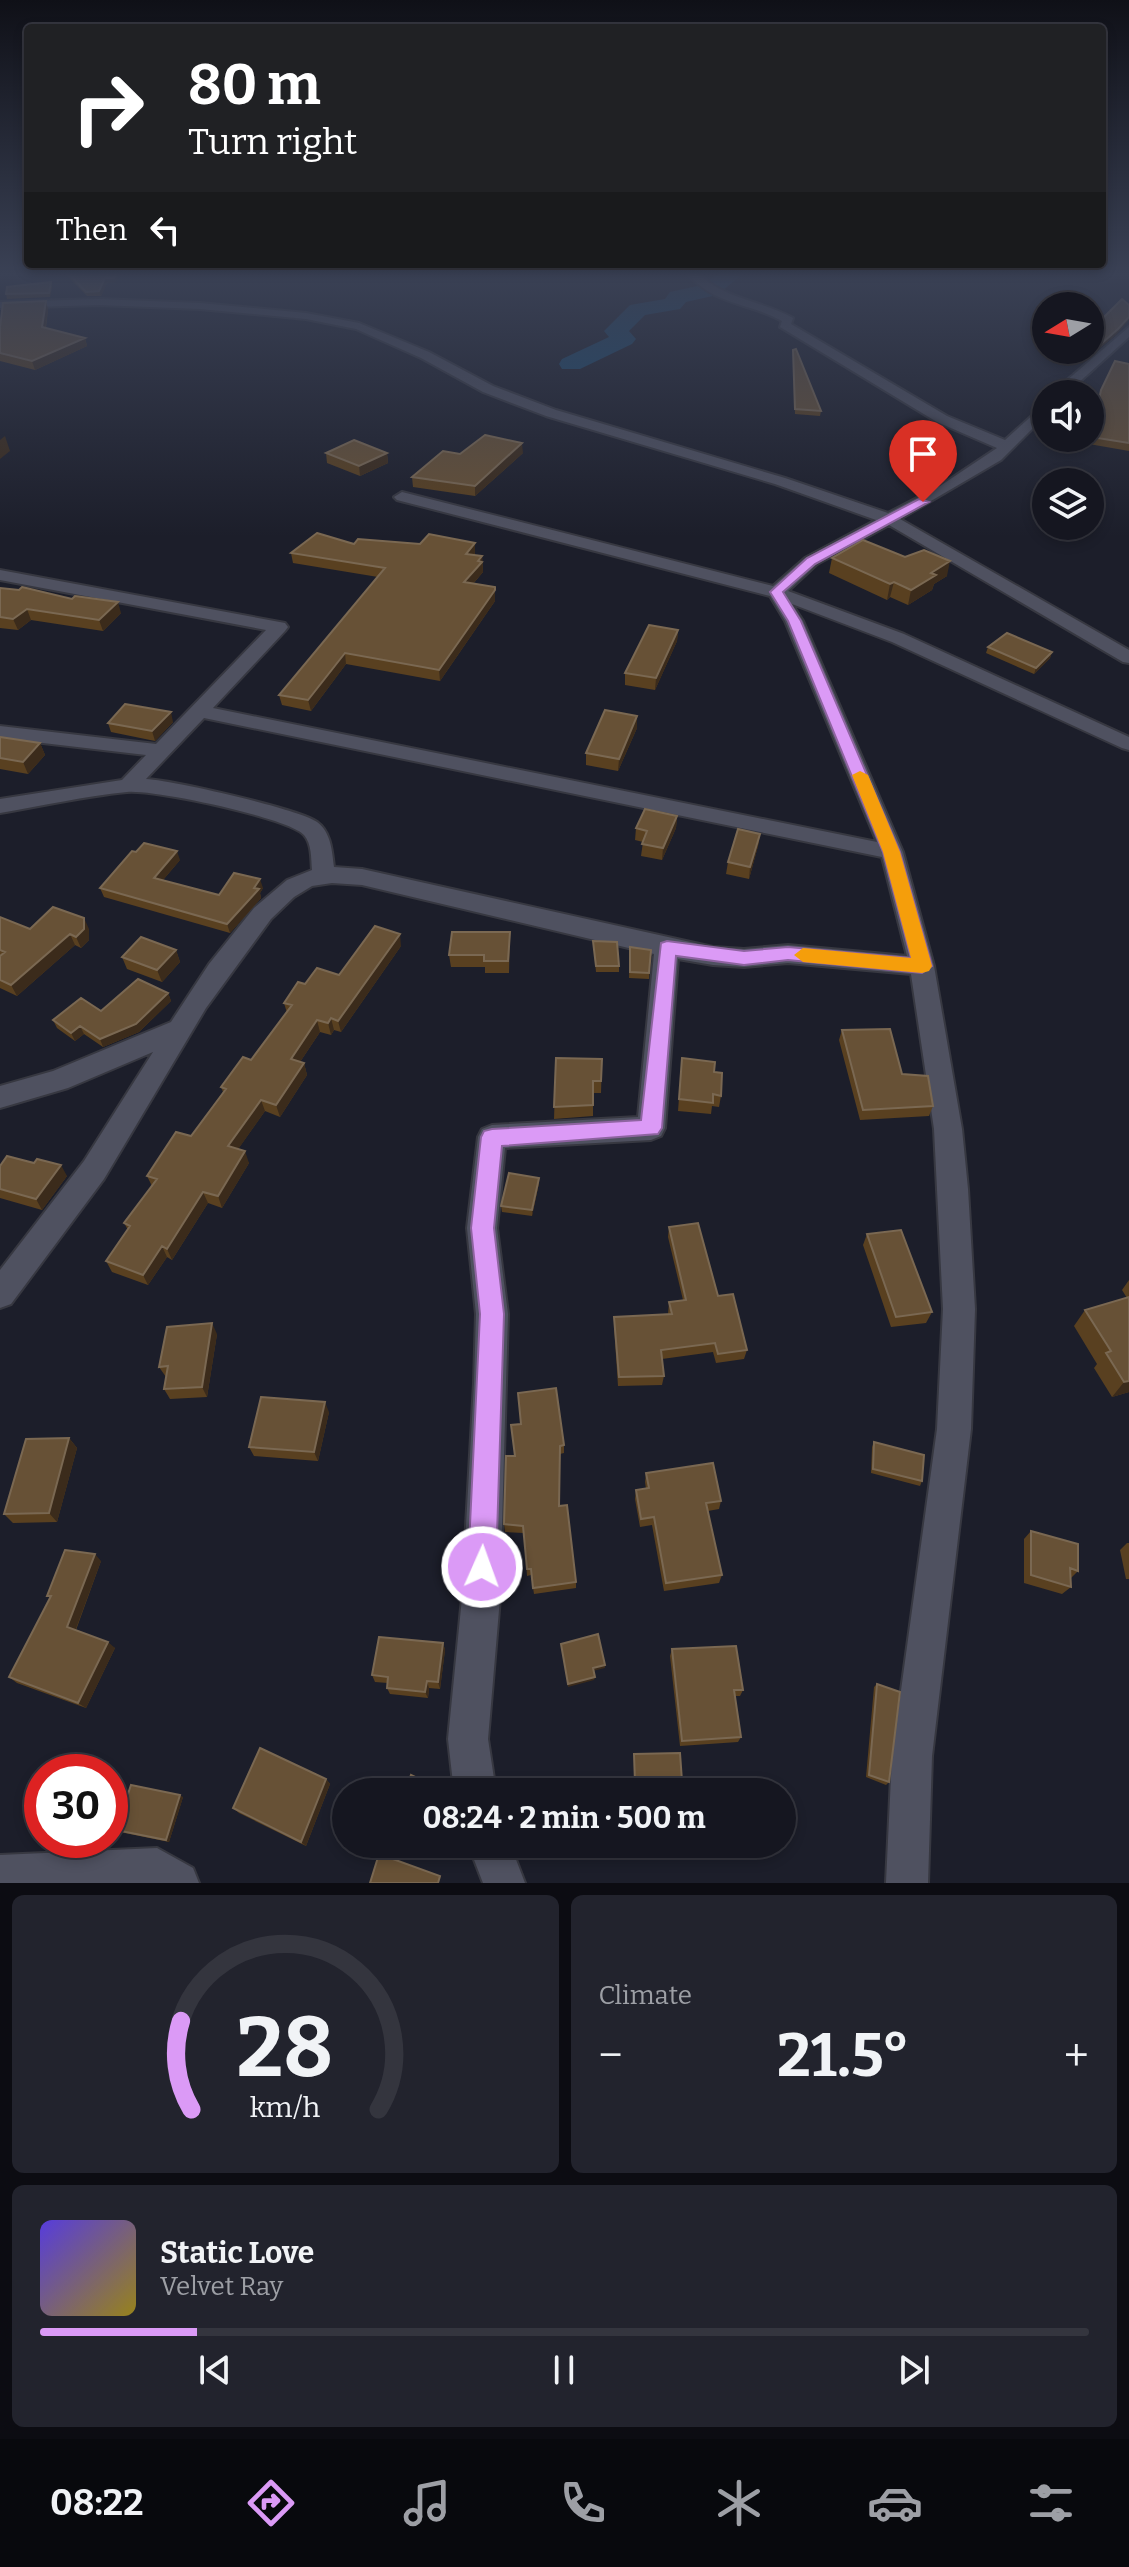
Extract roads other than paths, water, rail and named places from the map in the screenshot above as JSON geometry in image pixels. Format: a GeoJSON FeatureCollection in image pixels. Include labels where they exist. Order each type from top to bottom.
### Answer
{"type":"FeatureCollection","features":[{"type":"Feature","properties":{"kind":"street"},"geometry":{"type":"LineString","coordinates":[[435,361],[488,389],[551,413],[780,481],[889,519],[1129,658]]}},
{"type":"Feature","properties":{"kind":"street"},"geometry":{"type":"LineString","coordinates":[[844,361],[942,419],[1008,447]]}},
{"type":"Feature","properties":{"kind":"street"},"geometry":{"type":"LineString","coordinates":[[1074,380],[1095,361]]}},
{"type":"Feature","properties":{"kind":"street"},"geometry":{"type":"LineString","coordinates":[[776,592],[811,561],[945,489],[1008,447],[1032,422]]}},
{"type":"Feature","properties":{"kind":"street"},"geometry":{"type":"LineString","coordinates":[[402,497],[776,592],[898,638],[1129,744]]}},
{"type":"Feature","properties":{"kind":"street"},"geometry":{"type":"LineString","coordinates":[[0,575],[279,627],[129,785]]}},
{"type":"Feature","properties":{"kind":"street"},"geometry":{"type":"LineString","coordinates":[[776,592],[801,634],[892,852],[922,966],[948,1129],[959,1309],[954,1429],[912,1756],[907,1883]]}},
{"type":"Feature","properties":{"kind":"street"},"geometry":{"type":"LineString","coordinates":[[199,711],[892,852]]}},
{"type":"Feature","properties":{"kind":"street"},"geometry":{"type":"LineString","coordinates":[[0,732],[160,751]]}},
{"type":"Feature","properties":{"kind":"street"},"geometry":{"type":"LineString","coordinates":[[0,806],[129,785],[157,786],[284,816],[310,827],[320,842],[324,874]]}},
{"type":"Feature","properties":{"kind":"street"},"geometry":{"type":"LineString","coordinates":[[0,1294],[63,1214],[107,1151],[232,951],[288,889],[324,874],[362,877],[713,956],[744,958],[788,954],[922,966]]}},
{"type":"Feature","properties":{"kind":"street"},"geometry":{"type":"LineString","coordinates":[[473,1778],[468,1739],[481,1598],[492,1314],[482,1228],[492,1137],[651,1128],[667,948]]}},
{"type":"Feature","properties":{"kind":"street"},"geometry":{"type":"LineString","coordinates":[[0,1097],[59,1080],[181,1029]]}},
{"type":"Feature","properties":{"kind":"street"},"geometry":{"type":"LineString","coordinates":[[494,1858],[504,1883]]}},
{"type":"Feature","properties":{"kind":"street"},"geometry":{"type":"LineString","coordinates":[[0,1876],[157,1869],[178,1883]]}},
{"type":"Feature","properties":{"kind":"waterway"},"geometry":{"type":"LineString","coordinates":[[571,364],[578,361]]}}]}
